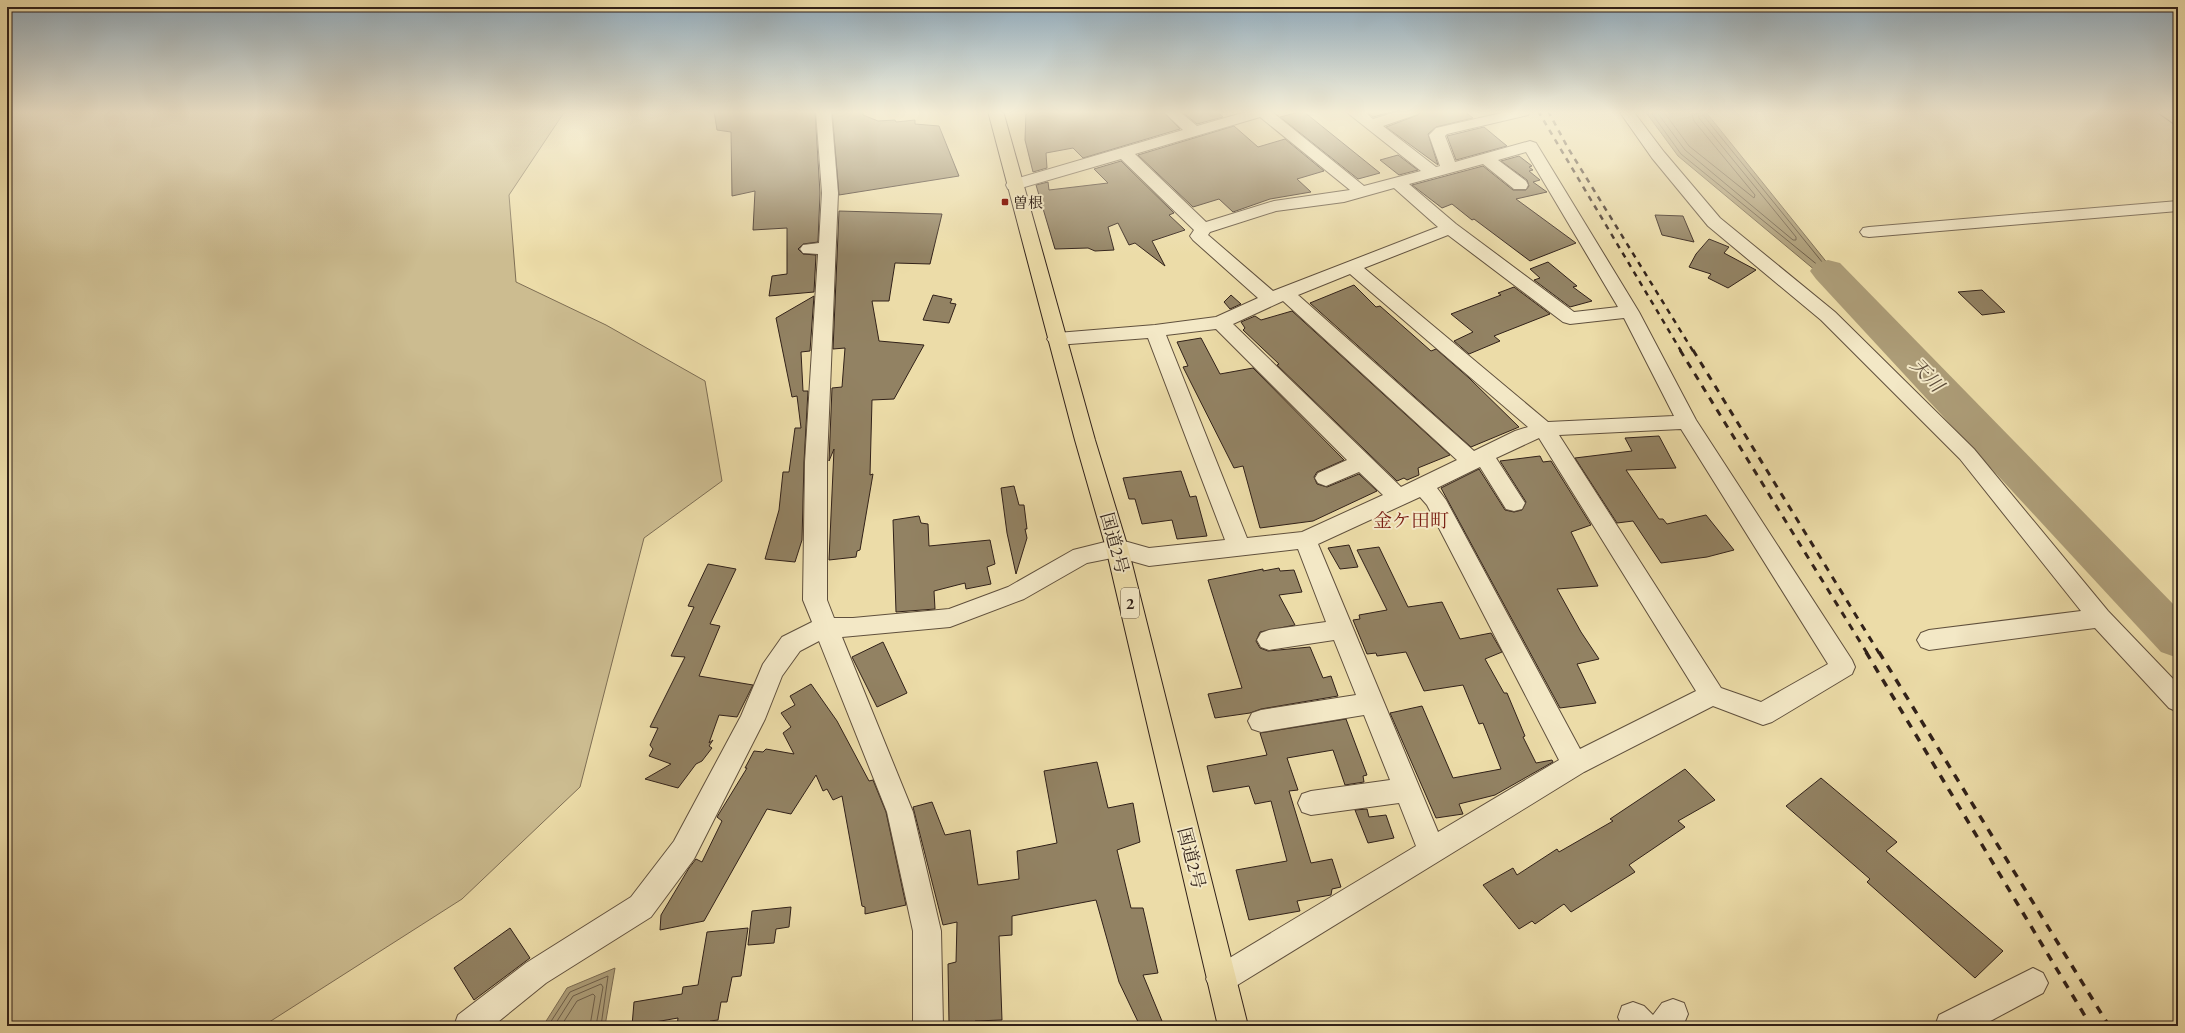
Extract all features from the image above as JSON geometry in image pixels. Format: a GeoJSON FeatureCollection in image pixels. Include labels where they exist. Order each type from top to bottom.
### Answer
{"type":"FeatureCollection","features":[{"type":"Feature","properties":{"kind":"highway","name":"国道2号"},"geometry":{"type":"LineString","coordinates":[[1007,159],[1117,548],[1233,1026]]}},
{"type":"Feature","properties":{"kind":"street"},"geometry":{"type":"LineString","coordinates":[[827,159],[830,193],[819,249],[815,600],[900,812],[927,931],[928,1026]]}},
{"type":"Feature","properties":{"kind":"street"},"geometry":{"type":"LineString","coordinates":[[1014,185],[1099,159]]}},
{"type":"Feature","properties":{"kind":"street"},"geometry":{"type":"LineString","coordinates":[[1130,159],[1203,229]]}},
{"type":"Feature","properties":{"kind":"street"},"geometry":{"type":"LineString","coordinates":[[1322,159],[1356,187]]}},
{"type":"Feature","properties":{"kind":"street"},"geometry":{"type":"LineString","coordinates":[[1417,159],[1433,172]]}},
{"type":"Feature","properties":{"kind":"street"},"geometry":{"type":"LineString","coordinates":[[1446,159],[1449,167]]}},
{"type":"Feature","properties":{"kind":"street"},"geometry":{"type":"LineString","coordinates":[[1480,159],[1344,197],[1274,206],[1203,229],[1199,236],[1278,297],[1478,459],[1514,503]]}},
{"type":"Feature","properties":{"kind":"street"},"geometry":{"type":"LineString","coordinates":[[1487,159],[1520,185]]}},
{"type":"Feature","properties":{"kind":"street"},"geometry":{"type":"LineString","coordinates":[[1353,268],[1544,429],[1712,695],[1763,714],[1844,667],[1687,422],[1630,312],[1538,159]]}},
{"type":"Feature","properties":{"kind":"street"},"geometry":{"type":"LineString","coordinates":[[1662,159],[1714,222],[1828,316],[1967,454],[2100,618],[2178,701]]}},
{"type":"Feature","properties":{"kind":"street"},"geometry":{"type":"LineString","coordinates":[[1397,182],[1450,228],[1570,318],[1630,312]]}},
{"type":"Feature","properties":{"kind":"street"},"geometry":{"type":"LineString","coordinates":[[1869,232],[2178,206]]}},
{"type":"Feature","properties":{"kind":"street"},"geometry":{"type":"LineString","coordinates":[[1057,339],[1155,331],[1220,322],[1450,228]]}},
{"type":"Feature","properties":{"kind":"street"},"geometry":{"type":"LineString","coordinates":[[1220,322],[1398,497]]}},
{"type":"Feature","properties":{"kind":"street"},"geometry":{"type":"LineString","coordinates":[[1155,331],[1239,547]]}},
{"type":"Feature","properties":{"kind":"street"},"geometry":{"type":"LineString","coordinates":[[469,1026],[536,973],[641,907],[684,850],[752,719],[772,671],[792,644],[825,627],[853,628],[950,618],[1016,593],[1081,556],[1117,548],[1149,557],[1305,540],[1423,486],[1522,436],[1544,429],[1687,422]]}},
{"type":"Feature","properties":{"kind":"street"},"geometry":{"type":"LineString","coordinates":[[1326,478],[1363,461]]}},
{"type":"Feature","properties":{"kind":"street"},"geometry":{"type":"LineString","coordinates":[[1423,486],[1434,500],[1575,764]]}},
{"type":"Feature","properties":{"kind":"street"},"geometry":{"type":"LineString","coordinates":[[1305,540],[1432,851]]}},
{"type":"Feature","properties":{"kind":"street"},"geometry":{"type":"LineString","coordinates":[[1929,640],[2100,618]]}},
{"type":"Feature","properties":{"kind":"street"},"geometry":{"type":"LineString","coordinates":[[1268,640],[1342,629]]}},
{"type":"Feature","properties":{"kind":"street"},"geometry":{"type":"LineString","coordinates":[[1221,980],[1575,764],[1712,695]]}},
{"type":"Feature","properties":{"kind":"street"},"geometry":{"type":"LineString","coordinates":[[1261,721],[1372,703]]}},
{"type":"Feature","properties":{"kind":"street"},"geometry":{"type":"LineString","coordinates":[[1311,803],[1407,790]]}},
{"type":"Feature","properties":{"kind":"street"},"geometry":{"type":"LineString","coordinates":[[1950,1026],[2033,983]]}},
{"type":"Feature","properties":{"kind":"shaded area"},"geometry":{"type":"Polygon","coordinates":[[[7,159],[533,159],[509,195],[516,282],[606,325],[705,381],[722,481],[644,538],[580,787],[462,899],[263,1026],[7,1026],[7,159]]]}},
{"type":"Feature","properties":{"kind":"water"},"geometry":{"type":"Polygon","coordinates":[[[1682,159],[1744,159],[1870,316],[1682,159]]]}},
{"type":"Feature","properties":{"kind":"water"},"geometry":{"type":"Polygon","coordinates":[[[615,968],[605,1026],[543,1026],[567,988],[615,968]]]}},
{"type":"Feature","properties":{"kind":"building"},"geometry":{"type":"Polygon","coordinates":[[[731,159],[818,159],[820,193],[818,242],[803,244],[798,249],[803,254],[816,255],[814,292],[769,296],[772,276],[787,274],[787,228],[753,230],[755,191],[732,196],[731,159]]]}},
{"type":"Feature","properties":{"kind":"building"},"geometry":{"type":"Polygon","coordinates":[[[836,159],[952,159],[959,176],[839,195],[836,159]]]}},
{"type":"Feature","properties":{"kind":"building"},"geometry":{"type":"Polygon","coordinates":[[[1030,159],[1046,159],[1047,168],[1033,172],[1030,159]]]}},
{"type":"Feature","properties":{"kind":"building"},"geometry":{"type":"Polygon","coordinates":[[[1142,159],[1310,159],[1324,171],[1297,179],[1311,192],[1270,199],[1233,212],[1219,199],[1193,207],[1142,159]]]}},
{"type":"Feature","properties":{"kind":"building"},"geometry":{"type":"Polygon","coordinates":[[[1333,159],[1363,159],[1380,173],[1358,179],[1333,159]]]}},
{"type":"Feature","properties":{"kind":"building"},"geometry":{"type":"Polygon","coordinates":[[[1404,159],[1418,170],[1399,175],[1380,160],[1404,159]]]}},
{"type":"Feature","properties":{"kind":"building"},"geometry":{"type":"Polygon","coordinates":[[[1430,159],[1436,159],[1438,165],[1430,159]]]}},
{"type":"Feature","properties":{"kind":"building"},"geometry":{"type":"Polygon","coordinates":[[[1507,159],[1523,159],[1532,166],[1529,167],[1533,170],[1529,171],[1540,180],[1533,182],[1547,192],[1516,199],[1576,243],[1530,261],[1452,204],[1442,208],[1412,185],[1483,166],[1513,190],[1526,190],[1529,186],[1527,180],[1501,161],[1507,159]]]}},
{"type":"Feature","properties":{"kind":"building"},"geometry":{"type":"Polygon","coordinates":[[[1121,161],[1174,213],[1169,215],[1185,230],[1152,241],[1165,266],[1135,243],[1129,245],[1118,223],[1108,227],[1114,250],[1095,251],[1088,248],[1055,249],[1036,185],[1048,182],[1049,190],[1108,183],[1094,169],[1121,161]]]}},
{"type":"Feature","properties":{"kind":"building"},"geometry":{"type":"Polygon","coordinates":[[[839,211],[942,214],[930,264],[895,263],[889,301],[872,301],[879,341],[924,345],[894,399],[872,400],[870,475],[873,474],[860,550],[857,551],[856,557],[829,560],[834,449],[829,461],[832,388],[842,387],[845,348],[833,349],[839,211]]]}},
{"type":"Feature","properties":{"kind":"building"},"geometry":{"type":"Polygon","coordinates":[[[1655,215],[1683,216],[1694,242],[1662,235],[1655,215]]]}},
{"type":"Feature","properties":{"kind":"building"},"geometry":{"type":"Polygon","coordinates":[[[1709,239],[1729,247],[1724,253],[1756,270],[1728,288],[1708,278],[1711,274],[1689,267],[1696,254],[1709,239]]]}},
{"type":"Feature","properties":{"kind":"building"},"geometry":{"type":"Polygon","coordinates":[[[1548,262],[1577,286],[1573,287],[1592,301],[1570,307],[1534,280],[1540,278],[1530,269],[1548,262]]]}},
{"type":"Feature","properties":{"kind":"building"},"geometry":{"type":"Polygon","coordinates":[[[1354,285],[1376,307],[1380,306],[1431,351],[1436,349],[1469,378],[1519,427],[1471,447],[1310,303],[1354,285]]]}},
{"type":"Feature","properties":{"kind":"building"},"geometry":{"type":"Polygon","coordinates":[[[1514,287],[1550,314],[1494,336],[1500,341],[1469,354],[1454,341],[1473,332],[1451,314],[1501,295],[1498,293],[1514,287]]]}},
{"type":"Feature","properties":{"kind":"building"},"geometry":{"type":"Polygon","coordinates":[[[1982,290],[2005,312],[1982,315],[1958,292],[1982,290]]]}},
{"type":"Feature","properties":{"kind":"building"},"geometry":{"type":"Polygon","coordinates":[[[933,295],[952,299],[950,303],[956,304],[949,323],[923,320],[933,295]]]}},
{"type":"Feature","properties":{"kind":"building"},"geometry":{"type":"Polygon","coordinates":[[[1231,295],[1241,304],[1230,309],[1224,302],[1231,295]]]}},
{"type":"Feature","properties":{"kind":"building"},"geometry":{"type":"Polygon","coordinates":[[[814,296],[810,351],[801,352],[803,391],[808,391],[802,540],[795,562],[765,559],[779,510],[783,472],[789,472],[795,428],[801,428],[797,396],[792,397],[776,318],[814,296]]]}},
{"type":"Feature","properties":{"kind":"building"},"geometry":{"type":"Polygon","coordinates":[[[1292,311],[1450,455],[1418,468],[1419,475],[1407,480],[1404,478],[1397,481],[1243,330],[1245,328],[1241,322],[1255,316],[1261,320],[1292,311]]]}},
{"type":"Feature","properties":{"kind":"building"},"geometry":{"type":"Polygon","coordinates":[[[1201,338],[1220,374],[1253,368],[1344,460],[1317,472],[1314,477],[1317,484],[1327,487],[1359,474],[1377,491],[1313,521],[1260,528],[1243,466],[1234,468],[1183,367],[1188,366],[1177,342],[1201,338]]]}},
{"type":"Feature","properties":{"kind":"building"},"geometry":{"type":"Polygon","coordinates":[[[1659,436],[1676,468],[1626,470],[1659,519],[1663,519],[1667,524],[1706,515],[1734,550],[1707,557],[1661,563],[1633,521],[1617,523],[1575,458],[1632,451],[1625,438],[1659,436]]]}},
{"type":"Feature","properties":{"kind":"building"},"geometry":{"type":"Polygon","coordinates":[[[1540,456],[1543,462],[1551,461],[1591,525],[1571,532],[1598,586],[1557,589],[1581,632],[1599,659],[1577,664],[1596,703],[1560,708],[1441,488],[1479,469],[1505,510],[1514,512],[1522,510],[1526,502],[1500,461],[1540,456]]]}},
{"type":"Feature","properties":{"kind":"building"},"geometry":{"type":"Polygon","coordinates":[[[1181,471],[1190,497],[1196,496],[1207,536],[1177,539],[1172,520],[1142,524],[1135,499],[1129,499],[1123,478],[1181,471]]]}},
{"type":"Feature","properties":{"kind":"building"},"geometry":{"type":"Polygon","coordinates":[[[1014,486],[1019,505],[1024,505],[1027,529],[1025,529],[1027,538],[1016,574],[1007,533],[1001,488],[1014,486]]]}},
{"type":"Feature","properties":{"kind":"building"},"geometry":{"type":"Polygon","coordinates":[[[919,516],[921,523],[928,524],[929,546],[990,540],[995,564],[987,567],[991,584],[966,589],[965,583],[934,591],[935,609],[896,612],[893,520],[919,516]]]}},
{"type":"Feature","properties":{"kind":"building"},"geometry":{"type":"Polygon","coordinates":[[[1349,545],[1358,567],[1340,569],[1328,548],[1349,545]]]}},
{"type":"Feature","properties":{"kind":"building"},"geometry":{"type":"Polygon","coordinates":[[[1379,547],[1408,607],[1442,602],[1460,639],[1491,633],[1502,652],[1485,659],[1504,693],[1507,693],[1525,736],[1523,737],[1536,763],[1552,760],[1553,762],[1495,795],[1459,804],[1463,814],[1436,818],[1390,713],[1422,706],[1453,778],[1501,769],[1483,723],[1479,724],[1463,685],[1424,691],[1406,652],[1377,656],[1376,653],[1367,654],[1353,620],[1360,619],[1359,615],[1387,610],[1357,550],[1379,547]]]}},
{"type":"Feature","properties":{"kind":"building"},"geometry":{"type":"Polygon","coordinates":[[[708,564],[736,569],[710,624],[720,626],[699,676],[753,685],[737,717],[719,715],[709,743],[713,740],[709,746],[712,748],[702,761],[696,764],[678,788],[645,779],[671,764],[649,756],[653,749],[650,745],[658,728],[650,727],[685,657],[671,656],[694,607],[688,606],[708,564]]]}},
{"type":"Feature","properties":{"kind":"building"},"geometry":{"type":"Polygon","coordinates":[[[1279,568],[1280,571],[1294,570],[1302,592],[1279,595],[1295,625],[1260,632],[1256,641],[1260,648],[1268,651],[1310,647],[1323,678],[1331,676],[1338,696],[1261,709],[1250,713],[1215,718],[1208,694],[1242,688],[1208,580],[1263,569],[1263,571],[1279,568]]]}},
{"type":"Feature","properties":{"kind":"building"},"geometry":{"type":"Polygon","coordinates":[[[883,642],[907,693],[877,707],[852,657],[883,642]]]}},
{"type":"Feature","properties":{"kind":"building"},"geometry":{"type":"Polygon","coordinates":[[[811,684],[837,721],[869,781],[873,780],[886,812],[906,905],[865,914],[865,907],[862,906],[842,796],[833,800],[827,789],[823,791],[816,775],[791,814],[767,809],[704,921],[660,930],[661,915],[689,868],[696,859],[702,862],[722,821],[717,817],[747,768],[745,768],[754,751],[763,752],[766,749],[794,754],[783,733],[791,727],[781,713],[795,705],[790,696],[811,684]]]}},
{"type":"Feature","properties":{"kind":"building"},"geometry":{"type":"Polygon","coordinates":[[[1346,719],[1367,775],[1363,776],[1364,782],[1345,785],[1333,750],[1287,758],[1298,790],[1289,791],[1311,863],[1332,859],[1341,887],[1332,889],[1331,895],[1297,901],[1300,911],[1249,920],[1236,870],[1287,861],[1271,801],[1255,804],[1249,786],[1213,792],[1207,766],[1267,755],[1260,733],[1346,719]]]}},
{"type":"Feature","properties":{"kind":"building"},"geometry":{"type":"Polygon","coordinates":[[[1097,762],[1108,808],[1133,803],[1140,842],[1117,850],[1131,908],[1143,908],[1158,973],[1143,975],[1164,1026],[1140,1026],[1119,982],[1096,900],[1012,916],[1012,935],[999,936],[1002,1020],[975,1021],[973,1026],[955,1026],[955,1022],[949,1023],[948,964],[956,962],[957,922],[943,925],[913,807],[932,802],[945,835],[970,830],[978,885],[1019,879],[1017,851],[1057,843],[1044,771],[1097,762]]]}},
{"type":"Feature","properties":{"kind":"building"},"geometry":{"type":"Polygon","coordinates":[[[1685,769],[1715,800],[1678,821],[1685,827],[1629,865],[1635,872],[1571,912],[1564,904],[1535,924],[1532,921],[1519,929],[1483,885],[1513,868],[1517,875],[1557,849],[1559,852],[1613,821],[1610,819],[1685,769]]]}},
{"type":"Feature","properties":{"kind":"building"},"geometry":{"type":"Polygon","coordinates":[[[1821,778],[1897,842],[1886,851],[2003,951],[1975,978],[1867,882],[1870,879],[1786,806],[1821,778]]]}},
{"type":"Feature","properties":{"kind":"building"},"geometry":{"type":"Polygon","coordinates":[[[1367,809],[1369,817],[1386,815],[1394,838],[1368,843],[1355,810],[1367,809]]]}},
{"type":"Feature","properties":{"kind":"building"},"geometry":{"type":"Polygon","coordinates":[[[791,907],[789,927],[776,929],[774,943],[748,945],[752,911],[791,907]]]}},
{"type":"Feature","properties":{"kind":"building"},"geometry":{"type":"Polygon","coordinates":[[[510,928],[530,958],[474,1000],[454,968],[510,928]]]}},
{"type":"Feature","properties":{"kind":"building"},"geometry":{"type":"Polygon","coordinates":[[[748,928],[741,976],[732,977],[727,1002],[721,1002],[718,1020],[710,1021],[709,1026],[677,1026],[678,1018],[632,1026],[634,1002],[682,994],[683,987],[698,985],[707,932],[748,928]]]}},
{"type":"Feature","properties":{"kind":"waterway","name":"天川"},"geometry":{"type":"LineString","coordinates":[[1828,271],[2178,639]]}},
{"type":"Feature","properties":{"kind":"railway"},"geometry":{"type":"LineString","coordinates":[[1567,159],[1681,351]]}},
{"type":"Feature","properties":{"kind":"railway"},"geometry":{"type":"LineString","coordinates":[[1575,159],[1693,351]]}},
{"type":"Feature","properties":{"kind":"railway"},"geometry":{"type":"LineString","coordinates":[[1680,350],[1867,653]]}},
{"type":"Feature","properties":{"kind":"railway"},"geometry":{"type":"LineString","coordinates":[[1693,350],[1879,653]]}},
{"type":"Feature","properties":{"kind":"railway"},"geometry":{"type":"LineString","coordinates":[[1866,652],[2091,1026]]}},
{"type":"Feature","properties":{"kind":"railway"},"geometry":{"type":"LineString","coordinates":[[1879,652],[2109,1026]]}},
{"type":"Feature","properties":{"kind":"place","name":"曽根"},"geometry":{"type":"Point","coordinates":[1005,202]}},
{"type":"Feature","properties":{"kind":"district","name":"金ケ田町"},"geometry":{"type":"Point","coordinates":[1411,520]}}]}
